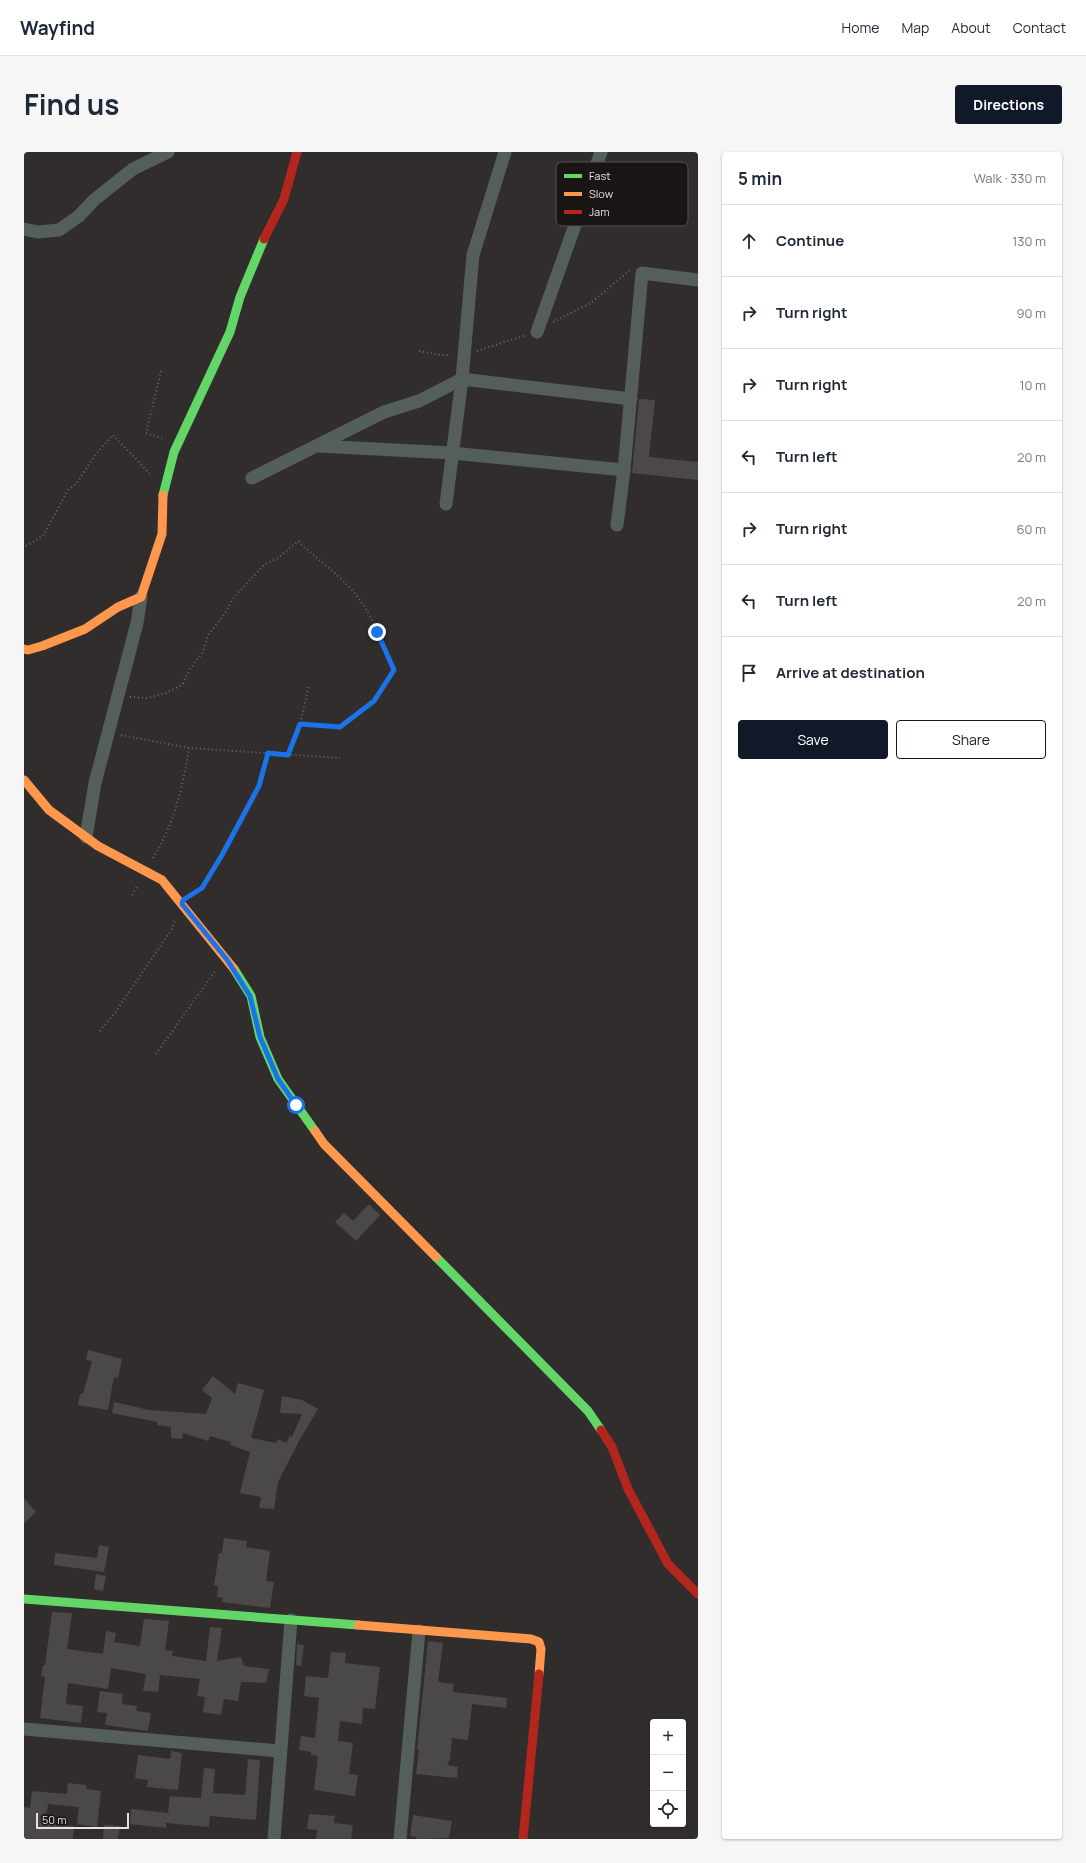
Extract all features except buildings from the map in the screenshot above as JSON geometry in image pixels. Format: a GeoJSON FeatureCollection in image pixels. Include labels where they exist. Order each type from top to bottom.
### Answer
{"type":"FeatureCollection","features":[{"type":"Feature","properties":{"kind":"street"},"geometry":{"type":"LineString","coordinates":[[24,229],[38,232],[59,230],[79,216],[94,200],[133,169],[168,152]]}},
{"type":"Feature","properties":{"kind":"street"},"geometry":{"type":"LineString","coordinates":[[86,837],[95,783],[117,694],[138,623],[141,597],[162,534],[163,494],[165,482],[178,444],[230,332],[240,297],[255,258],[284,200],[297,152]]}},
{"type":"Feature","properties":{"kind":"street"},"geometry":{"type":"LineString","coordinates":[[446,504],[462,379],[469,285],[473,255],[505,152]]}},
{"type":"Feature","properties":{"kind":"street"},"geometry":{"type":"LineString","coordinates":[[597,162],[601,152]]}},
{"type":"Feature","properties":{"kind":"street"},"geometry":{"type":"LineString","coordinates":[[537,332],[575,226]]}},
{"type":"Feature","properties":{"kind":"street"},"geometry":{"type":"LineString","coordinates":[[617,525],[624,470],[642,273],[698,280]]}},
{"type":"Feature","properties":{"kind":"street"},"geometry":{"type":"LineString","coordinates":[[252,478],[384,412],[419,401],[462,379],[631,399]]}},
{"type":"Feature","properties":{"kind":"street"},"geometry":{"type":"LineString","coordinates":[[316,446],[348,446],[452,453],[624,470]]}},
{"type":"Feature","properties":{"kind":"street"},"geometry":{"type":"LineString","coordinates":[[24,649],[28,650],[42,646],[85,629],[118,607],[141,597]]}},
{"type":"Feature","properties":{"kind":"street"},"geometry":{"type":"LineString","coordinates":[[24,780],[49,810],[98,846],[162,880],[182,904],[226,958],[250,996],[260,1037],[278,1079],[324,1144],[588,1410],[612,1447],[628,1489],[668,1564],[698,1594]]}},
{"type":"Feature","properties":{"kind":"street"},"geometry":{"type":"LineString","coordinates":[[24,1599],[292,1620],[531,1640],[539,1642],[541,1649],[523,1839]]}},
{"type":"Feature","properties":{"kind":"street"},"geometry":{"type":"LineString","coordinates":[[274,1839],[280,1751],[292,1620]]}},
{"type":"Feature","properties":{"kind":"street"},"geometry":{"type":"LineString","coordinates":[[400,1839],[420,1631]]}},
{"type":"Feature","properties":{"kind":"street"},"geometry":{"type":"LineString","coordinates":[[24,1729],[280,1751]]}},
{"type":"Feature","properties":{"kind":"path"},"geometry":{"type":"LineString","coordinates":[[162,371],[146,433],[178,444]]}},
{"type":"Feature","properties":{"kind":"path"},"geometry":{"type":"LineString","coordinates":[[26,546],[43,536],[51,524],[68,490],[76,484],[96,454],[113,435],[154,479],[165,482]]}},
{"type":"Feature","properties":{"kind":"path"},"geometry":{"type":"LineString","coordinates":[[117,694],[130,698],[147,698],[166,693],[182,685],[190,668],[203,652],[208,635],[224,615],[234,597],[264,565],[278,558],[298,541],[314,557],[343,580],[361,601],[383,642],[394,670],[374,701],[340,727],[300,724]]}},
{"type":"Feature","properties":{"kind":"path"},"geometry":{"type":"LineString","coordinates":[[288,755],[300,724],[309,685]]}},
{"type":"Feature","properties":{"kind":"path"},"geometry":{"type":"LineString","coordinates":[[108,732],[189,748],[340,758]]}},
{"type":"Feature","properties":{"kind":"path"},"geometry":{"type":"LineString","coordinates":[[132,896],[169,828],[178,806],[189,748]]}},
{"type":"Feature","properties":{"kind":"path"},"geometry":{"type":"LineString","coordinates":[[100,1031],[114,1014],[172,929],[183,900],[202,888],[222,855],[259,786],[268,753]]}},
{"type":"Feature","properties":{"kind":"path"},"geometry":{"type":"LineString","coordinates":[[156,1054],[205,983],[226,958]]}},
{"type":"Feature","properties":{"kind":"traffic: fast"},"geometry":{"type":"LineString","coordinates":[[163,495],[174,452],[230,332],[240,297],[264,239]]}},
{"type":"Feature","properties":{"kind":"traffic: fast"},"geometry":{"type":"LineString","coordinates":[[234,969],[251,996],[260,1037],[278,1079],[315,1131]]}},
{"type":"Feature","properties":{"kind":"traffic: fast"},"geometry":{"type":"LineString","coordinates":[[436,1257],[588,1411],[601,1430]]}},
{"type":"Feature","properties":{"kind":"traffic: fast"},"geometry":{"type":"LineString","coordinates":[[24,1599],[358,1625]]}},
{"type":"Feature","properties":{"kind":"traffic: slow"},"geometry":{"type":"LineString","coordinates":[[24,649],[28,650],[42,646],[85,629],[118,607],[141,597],[162,534],[163,495]]}},
{"type":"Feature","properties":{"kind":"traffic: slow"},"geometry":{"type":"LineString","coordinates":[[24,780],[49,810],[98,846],[162,880],[234,969]]}},
{"type":"Feature","properties":{"kind":"traffic: slow"},"geometry":{"type":"LineString","coordinates":[[315,1131],[324,1144],[436,1257]]}},
{"type":"Feature","properties":{"kind":"traffic: slow"},"geometry":{"type":"LineString","coordinates":[[358,1625],[531,1639],[539,1642],[541,1649],[539,1674]]}},
{"type":"Feature","properties":{"kind":"traffic: jam"},"geometry":{"type":"LineString","coordinates":[[264,239],[284,199],[297,152]]}},
{"type":"Feature","properties":{"kind":"traffic: jam"},"geometry":{"type":"LineString","coordinates":[[601,1430],[612,1447],[628,1489],[668,1564],[698,1594]]}},
{"type":"Feature","properties":{"kind":"traffic: jam"},"geometry":{"type":"LineString","coordinates":[[523,1839],[539,1674]]}},
{"type":"Feature","properties":{"kind":"route"},"geometry":{"type":"LineString","coordinates":[[296,1105],[278,1079],[260,1037],[250,996],[228,961],[182,904],[183,900],[202,888],[222,855],[259,786],[268,753],[288,755],[300,724],[307,726],[340,727],[374,701],[394,670],[383,642],[377,632]]}}]}
